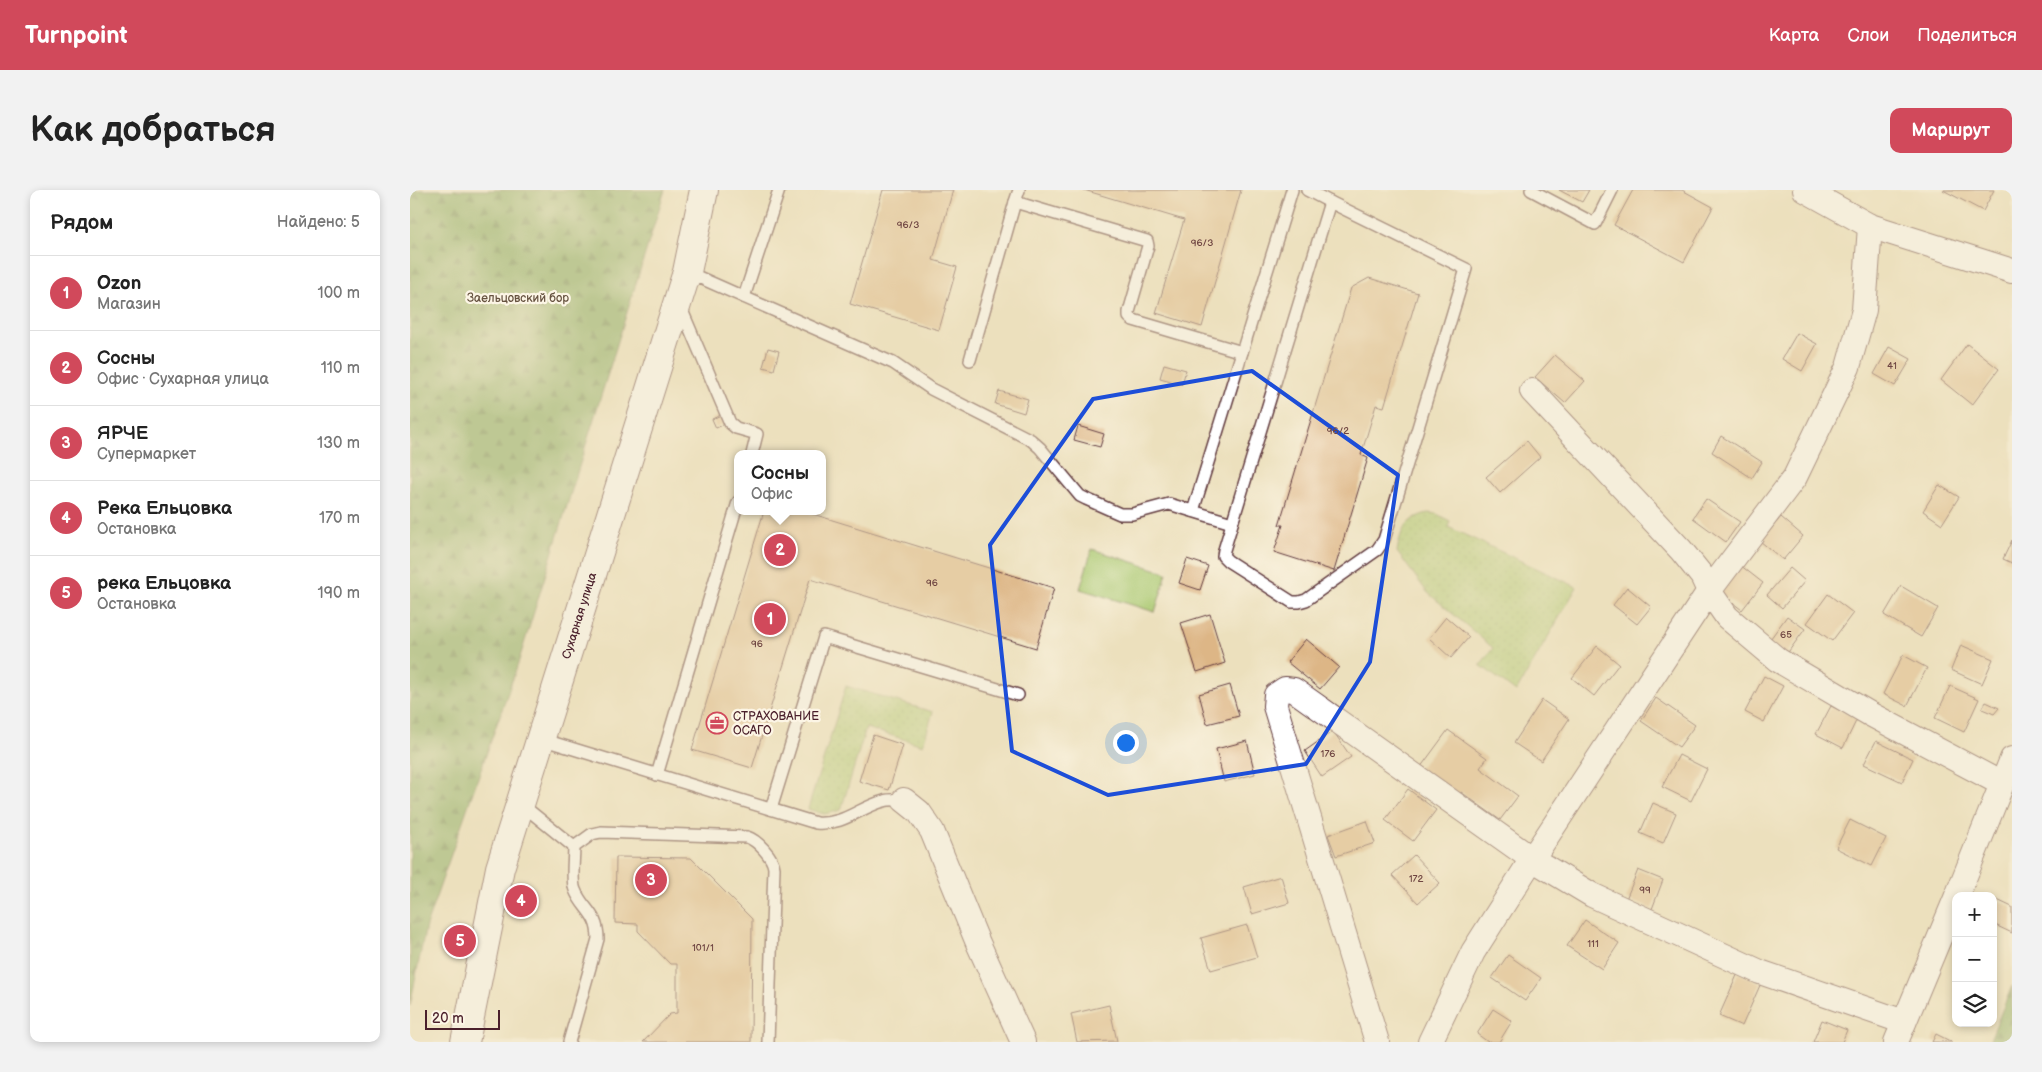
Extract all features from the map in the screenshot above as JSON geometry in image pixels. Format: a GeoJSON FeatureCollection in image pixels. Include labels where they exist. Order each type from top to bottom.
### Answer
{"type":"FeatureCollection","features":[{"type":"Feature","properties":{"kind":"street","name":"Сухарная улица"},"geometry":{"type":"LineString","coordinates":[[465,1042],[500,868],[688,272],[704,190]]}},
{"type":"Feature","properties":{"kind":"street"},"geometry":{"type":"LineString","coordinates":[[1805,190],[1870,226],[2012,271]]}},
{"type":"Feature","properties":{"kind":"street"},"geometry":{"type":"LineString","coordinates":[[1430,1042],[1474,952],[1532,858],[1709,591],[1795,478],[1848,367],[1864,310],[1870,226]]}},
{"type":"Feature","properties":{"kind":"street"},"geometry":{"type":"LineString","coordinates":[[1532,391],[1681,550],[1702,576],[1709,591],[1728,617],[1778,660],[1870,714],[2002,784]]}},
{"type":"Feature","properties":{"kind":"street"},"geometry":{"type":"LineString","coordinates":[[1376,1042],[1274,706],[1276,695],[1285,689],[1294,690],[1532,858],[1592,896],[1760,972],[1900,1032],[1952,907]]}},
{"type":"Feature","properties":{"kind":"street"},"geometry":{"type":"LineString","coordinates":[[1958,892],[2012,759]]}},
{"type":"Feature","properties":{"kind":"street"},"geometry":{"type":"LineString","coordinates":[[904,800],[919,812],[932,831],[978,943],[1023,1042]]}},
{"type":"Feature","properties":{"kind":"lane"},"geometry":{"type":"LineString","coordinates":[[744,298],[779,190]]}},
{"type":"Feature","properties":{"kind":"lane"},"geometry":{"type":"LineString","coordinates":[[970,360],[1019,190]]}},
{"type":"Feature","properties":{"kind":"lane"},"geometry":{"type":"LineString","coordinates":[[1193,511],[1292,190]]}},
{"type":"Feature","properties":{"kind":"lane"},"geometry":{"type":"LineString","coordinates":[[1307,190],[1466,270],[1381,546],[1306,600],[1292,602],[1223,556],[1330,202]]}},
{"type":"Feature","properties":{"kind":"lane"},"geometry":{"type":"LineString","coordinates":[[1531,190],[1595,224],[1612,190]]}},
{"type":"Feature","properties":{"kind":"lane"},"geometry":{"type":"LineString","coordinates":[[1015,202],[1145,239],[1148,246],[1129,317],[1133,320],[1242,352]]}},
{"type":"Feature","properties":{"kind":"lane"},"geometry":{"type":"LineString","coordinates":[[688,272],[893,364],[931,390],[1031,440],[1040,448],[1080,496],[1126,514],[1169,504],[1232,523]]}},
{"type":"Feature","properties":{"kind":"lane"},"geometry":{"type":"LineString","coordinates":[[678,302],[730,423],[736,428],[758,434],[753,450]]}},
{"type":"Feature","properties":{"kind":"lane"},"geometry":{"type":"LineString","coordinates":[[658,775],[734,515]]}},
{"type":"Feature","properties":{"kind":"lane"},"geometry":{"type":"LineString","coordinates":[[771,809],[824,637],[1018,695]]}},
{"type":"Feature","properties":{"kind":"lane"},"geometry":{"type":"LineString","coordinates":[[541,739],[816,823],[829,824],[847,819],[886,800],[904,800]]}},
{"type":"Feature","properties":{"kind":"lane"},"geometry":{"type":"LineString","coordinates":[[521,803],[574,847]]}},
{"type":"Feature","properties":{"kind":"lane"},"geometry":{"type":"LineString","coordinates":[[574,847],[592,834],[602,832],[747,837],[752,839],[770,858],[774,868],[768,1042]]}},
{"type":"Feature","properties":{"kind":"lane"},"geometry":{"type":"LineString","coordinates":[[569,1042],[598,939],[598,927],[594,918],[574,889],[574,847]]}},
{"type":"Feature","properties":{"kind":"highlighted area"},"geometry":{"type":"Polygon","coordinates":[[[1252,371],[1398,475],[1370,662],[1306,764],[1108,795],[1012,751],[990,545],[1093,399],[1252,371]]]}},
{"type":"Feature","properties":{"kind":"green space","name":"Заельцовский бор"},"geometry":{"type":"Polygon","coordinates":[[[410,190],[665,190],[517,667],[426,926],[410,1006],[410,190]]]}},
{"type":"Feature","properties":{"kind":"green space"},"geometry":{"type":"Polygon","coordinates":[[[1428,513],[1437,514],[1450,521],[1448,527],[1577,587],[1516,692],[1480,665],[1493,648],[1427,592],[1397,552],[1405,527],[1414,518],[1428,513]]]}},
{"type":"Feature","properties":{"kind":"green space"},"geometry":{"type":"Polygon","coordinates":[[[1092,549],[1167,573],[1155,612],[1080,589],[1092,549]]]}},
{"type":"Feature","properties":{"kind":"green space"},"geometry":{"type":"Polygon","coordinates":[[[846,686],[933,712],[923,745],[866,728],[841,810],[824,814],[808,809],[846,686]]]}},
{"type":"Feature","properties":{"kind":"green space"},"geometry":{"type":"Polygon","coordinates":[[[2012,986],[2012,1042],[1989,1042],[1995,1027],[1997,1027],[1997,1023],[2012,986]]]}},
{"type":"Feature","properties":{"kind":"building"},"geometry":{"type":"Polygon","coordinates":[[[883,190],[953,190],[933,260],[957,267],[939,330],[850,304],[883,190]]]}},
{"type":"Feature","properties":{"kind":"building"},"geometry":{"type":"Polygon","coordinates":[[[1084,190],[1241,190],[1202,327],[1156,313],[1184,220],[1084,190]]]}},
{"type":"Feature","properties":{"kind":"building"},"geometry":{"type":"Polygon","coordinates":[[[1559,190],[1589,190],[1582,202],[1559,190]]]}},
{"type":"Feature","properties":{"kind":"building"},"geometry":{"type":"Polygon","coordinates":[[[1633,190],[1682,190],[1713,207],[1684,262],[1614,225],[1633,190]]]}},
{"type":"Feature","properties":{"kind":"building"},"geometry":{"type":"Polygon","coordinates":[[[1943,190],[1994,190],[1983,211],[1943,190]]]}},
{"type":"Feature","properties":{"kind":"building"},"geometry":{"type":"Polygon","coordinates":[[[1369,278],[1418,293],[1384,407],[1376,405],[1361,455],[1368,458],[1334,571],[1274,552],[1283,525],[1279,525],[1351,288],[1369,278]]]}},
{"type":"Feature","properties":{"kind":"building"},"geometry":{"type":"Polygon","coordinates":[[[1797,333],[1817,344],[1802,371],[1782,359],[1797,333]]]}},
{"type":"Feature","properties":{"kind":"building"},"geometry":{"type":"Polygon","coordinates":[[[1967,344],[1999,369],[1972,405],[1941,380],[1967,344]]]}},
{"type":"Feature","properties":{"kind":"building"},"geometry":{"type":"Polygon","coordinates":[[[1889,347],[1911,359],[1895,386],[1874,374],[1889,347]]]}},
{"type":"Feature","properties":{"kind":"building"},"geometry":{"type":"Polygon","coordinates":[[[768,348],[779,351],[774,370],[763,367],[768,348]]]}},
{"type":"Feature","properties":{"kind":"building"},"geometry":{"type":"Polygon","coordinates":[[[1555,355],[1585,381],[1565,403],[1535,377],[1555,355]]]}},
{"type":"Feature","properties":{"kind":"building"},"geometry":{"type":"Polygon","coordinates":[[[1164,364],[1186,370],[1182,384],[1160,378],[1164,364]]]}},
{"type":"Feature","properties":{"kind":"building"},"geometry":{"type":"Polygon","coordinates":[[[999,391],[1028,399],[1024,413],[995,404],[999,391]]]}},
{"type":"Feature","properties":{"kind":"building"},"geometry":{"type":"Polygon","coordinates":[[[721,415],[725,424],[716,428],[712,419],[721,415]]]}},
{"type":"Feature","properties":{"kind":"building"},"geometry":{"type":"Polygon","coordinates":[[[1078,426],[1104,434],[1100,447],[1074,440],[1078,426]]]}},
{"type":"Feature","properties":{"kind":"building"},"geometry":{"type":"Polygon","coordinates":[[[1721,436],[1762,462],[1752,478],[1712,452],[1721,436]]]}},
{"type":"Feature","properties":{"kind":"building"},"geometry":{"type":"Polygon","coordinates":[[[1527,441],[1540,457],[1500,493],[1486,477],[1527,441]]]}},
{"type":"Feature","properties":{"kind":"building"},"geometry":{"type":"Polygon","coordinates":[[[1939,485],[1959,497],[1942,524],[1923,511],[1939,485]]]}},
{"type":"Feature","properties":{"kind":"building"},"geometry":{"type":"Polygon","coordinates":[[[1706,499],[1740,522],[1726,542],[1693,518],[1706,499]]]}},
{"type":"Feature","properties":{"kind":"building"},"geometry":{"type":"Polygon","coordinates":[[[763,515],[816,515],[1054,588],[1036,648],[810,579],[752,768],[692,750],[763,515]]]}},
{"type":"Feature","properties":{"kind":"building"},"geometry":{"type":"Polygon","coordinates":[[[1781,517],[1803,536],[1783,560],[1760,541],[1781,517]]]}},
{"type":"Feature","properties":{"kind":"building"},"geometry":{"type":"Polygon","coordinates":[[[2012,540],[2012,563],[2003,559],[2012,540]]]}},
{"type":"Feature","properties":{"kind":"building"},"geometry":{"type":"Polygon","coordinates":[[[1187,559],[1208,566],[1200,590],[1179,583],[1187,559]]]}},
{"type":"Feature","properties":{"kind":"building"},"geometry":{"type":"Polygon","coordinates":[[[1740,565],[1763,583],[1742,610],[1719,592],[1740,565]]]}},
{"type":"Feature","properties":{"kind":"building"},"geometry":{"type":"Polygon","coordinates":[[[1790,568],[1805,581],[1782,608],[1767,595],[1790,568]]]}},
{"type":"Feature","properties":{"kind":"building"},"geometry":{"type":"Polygon","coordinates":[[[1901,586],[1938,608],[1921,637],[1884,615],[1901,586]]]}},
{"type":"Feature","properties":{"kind":"building"},"geometry":{"type":"Polygon","coordinates":[[[1627,587],[1651,607],[1637,624],[1613,605],[1627,587]]]}},
{"type":"Feature","properties":{"kind":"building"},"geometry":{"type":"Polygon","coordinates":[[[1828,594],[1853,613],[1832,641],[1807,623],[1828,594]]]}},
{"type":"Feature","properties":{"kind":"building"},"geometry":{"type":"Polygon","coordinates":[[[1210,614],[1225,663],[1197,672],[1181,623],[1210,614]]]}},
{"type":"Feature","properties":{"kind":"building"},"geometry":{"type":"Polygon","coordinates":[[[1787,616],[1805,629],[1786,655],[1768,642],[1787,616]]]}},
{"type":"Feature","properties":{"kind":"building"},"geometry":{"type":"Polygon","coordinates":[[[1446,617],[1469,637],[1451,658],[1429,638],[1446,617]]]}},
{"type":"Feature","properties":{"kind":"building"},"geometry":{"type":"Polygon","coordinates":[[[1306,639],[1339,667],[1320,689],[1287,662],[1306,639]]]}},
{"type":"Feature","properties":{"kind":"building"},"geometry":{"type":"Polygon","coordinates":[[[1961,645],[1993,659],[1982,684],[1951,670],[1961,645]]]}},
{"type":"Feature","properties":{"kind":"building"},"geometry":{"type":"Polygon","coordinates":[[[1597,646],[1619,664],[1594,696],[1572,678],[1597,646]]]}},
{"type":"Feature","properties":{"kind":"building"},"geometry":{"type":"Polygon","coordinates":[[[1903,655],[1927,668],[1907,706],[1883,694],[1903,655]]]}},
{"type":"Feature","properties":{"kind":"building"},"geometry":{"type":"Polygon","coordinates":[[[1764,676],[1783,686],[1764,722],[1745,712],[1764,676]]]}},
{"type":"Feature","properties":{"kind":"building"},"geometry":{"type":"Polygon","coordinates":[[[1230,685],[1239,716],[1207,724],[1199,694],[1230,685]]]}},
{"type":"Feature","properties":{"kind":"building"},"geometry":{"type":"Polygon","coordinates":[[[1950,686],[1979,699],[1964,732],[1935,718],[1950,686]]]}},
{"type":"Feature","properties":{"kind":"building"},"geometry":{"type":"Polygon","coordinates":[[[1656,698],[1695,725],[1679,747],[1641,721],[1656,698]]]}},
{"type":"Feature","properties":{"kind":"building"},"geometry":{"type":"Polygon","coordinates":[[[1542,700],[1569,719],[1541,761],[1514,743],[1542,700]]]}},
{"type":"Feature","properties":{"kind":"building"},"geometry":{"type":"Polygon","coordinates":[[[1986,702],[1999,708],[1994,714],[1982,709],[1986,702]]]}},
{"type":"Feature","properties":{"kind":"building"},"geometry":{"type":"Polygon","coordinates":[[[1831,706],[1857,719],[1843,748],[1816,734],[1831,706]]]}},
{"type":"Feature","properties":{"kind":"building"},"geometry":{"type":"Polygon","coordinates":[[[1448,730],[1487,758],[1480,768],[1518,796],[1500,820],[1461,792],[1459,796],[1420,768],[1448,730]]]}},
{"type":"Feature","properties":{"kind":"building"},"geometry":{"type":"Polygon","coordinates":[[[1333,731],[1351,757],[1322,777],[1305,751],[1333,731]]]}},
{"type":"Feature","properties":{"kind":"building"},"geometry":{"type":"Polygon","coordinates":[[[873,735],[903,745],[889,790],[859,781],[873,735]]]}},
{"type":"Feature","properties":{"kind":"building"},"geometry":{"type":"Polygon","coordinates":[[[1247,741],[1255,774],[1224,782],[1216,749],[1247,741]]]}},
{"type":"Feature","properties":{"kind":"building"},"geometry":{"type":"Polygon","coordinates":[[[1876,741],[1913,759],[1902,782],[1864,764],[1876,741]]]}},
{"type":"Feature","properties":{"kind":"building"},"geometry":{"type":"Polygon","coordinates":[[[1679,755],[1707,769],[1691,801],[1662,787],[1679,755]]]}},
{"type":"Feature","properties":{"kind":"building"},"geometry":{"type":"Polygon","coordinates":[[[1408,789],[1436,810],[1413,841],[1385,820],[1408,789]]]}},
{"type":"Feature","properties":{"kind":"building"},"geometry":{"type":"Polygon","coordinates":[[[1653,803],[1676,813],[1663,843],[1640,833],[1653,803]]]}},
{"type":"Feature","properties":{"kind":"building"},"geometry":{"type":"Polygon","coordinates":[[[1850,820],[1886,838],[1872,866],[1836,848],[1850,820]]]}},
{"type":"Feature","properties":{"kind":"building"},"geometry":{"type":"Polygon","coordinates":[[[1367,821],[1375,843],[1336,856],[1328,835],[1367,821]]]}},
{"type":"Feature","properties":{"kind":"building"},"geometry":{"type":"Polygon","coordinates":[[[1414,855],[1440,883],[1418,903],[1392,875],[1414,855]]]}},
{"type":"Feature","properties":{"kind":"building"},"geometry":{"type":"Polygon","coordinates":[[[616,857],[691,858],[752,919],[751,1042],[643,1042],[670,1014],[677,1013],[677,964],[670,964],[638,931],[638,924],[615,923],[616,857]]]}},
{"type":"Feature","properties":{"kind":"building"},"geometry":{"type":"Polygon","coordinates":[[[1638,870],[1663,880],[1652,909],[1626,899],[1638,870]]]}},
{"type":"Feature","properties":{"kind":"building"},"geometry":{"type":"Polygon","coordinates":[[[1281,876],[1289,903],[1252,914],[1244,887],[1281,876]]]}},
{"type":"Feature","properties":{"kind":"building"},"geometry":{"type":"Polygon","coordinates":[[[1997,900],[2012,907],[2012,933],[1997,926],[1997,900]]]}},
{"type":"Feature","properties":{"kind":"building"},"geometry":{"type":"Polygon","coordinates":[[[1585,920],[1619,943],[1602,969],[1567,946],[1585,920]]]}},
{"type":"Feature","properties":{"kind":"building"},"geometry":{"type":"Polygon","coordinates":[[[1247,925],[1257,957],[1211,970],[1201,938],[1247,925]]]}},
{"type":"Feature","properties":{"kind":"building"},"geometry":{"type":"Polygon","coordinates":[[[1508,955],[1541,978],[1525,1001],[1492,978],[1508,955]]]}},
{"type":"Feature","properties":{"kind":"building"},"geometry":{"type":"Polygon","coordinates":[[[1738,973],[1761,983],[1742,1026],[1719,1016],[1738,973]]]}},
{"type":"Feature","properties":{"kind":"building"},"geometry":{"type":"Polygon","coordinates":[[[1109,1005],[1117,1041],[1077,1042],[1071,1014],[1109,1005]]]}},
{"type":"Feature","properties":{"kind":"building"},"geometry":{"type":"Polygon","coordinates":[[[1493,1009],[1512,1021],[1499,1042],[1488,1042],[1477,1034],[1493,1009]]]}},
{"type":"Feature","properties":{"kind":"building"},"geometry":{"type":"Polygon","coordinates":[[[1822,1020],[1847,1030],[1842,1042],[1813,1042],[1822,1020]]]}},
{"type":"Feature","properties":{"kind":"building"},"geometry":{"type":"Polygon","coordinates":[[[1936,1034],[1952,1042],[1932,1042],[1936,1034]]]}},
{"type":"Feature","properties":{"kind":"place","name":"Сосны"},"geometry":{"type":"Point","coordinates":[780,550]}},
{"type":"Feature","properties":{"kind":"place","name":"Ozon"},"geometry":{"type":"Point","coordinates":[770,619]}},
{"type":"Feature","properties":{"kind":"place","name":"СТРАХОВАНИЕ ОСАГО"},"geometry":{"type":"Point","coordinates":[717,723]}},
{"type":"Feature","properties":{"kind":"place","name":"ЯРЧЕ"},"geometry":{"type":"Point","coordinates":[651,880]}},
{"type":"Feature","properties":{"kind":"place","name":"Река Ельцовка"},"geometry":{"type":"Point","coordinates":[521,901]}},
{"type":"Feature","properties":{"kind":"place","name":"река Ельцовка"},"geometry":{"type":"Point","coordinates":[460,941]}}]}
